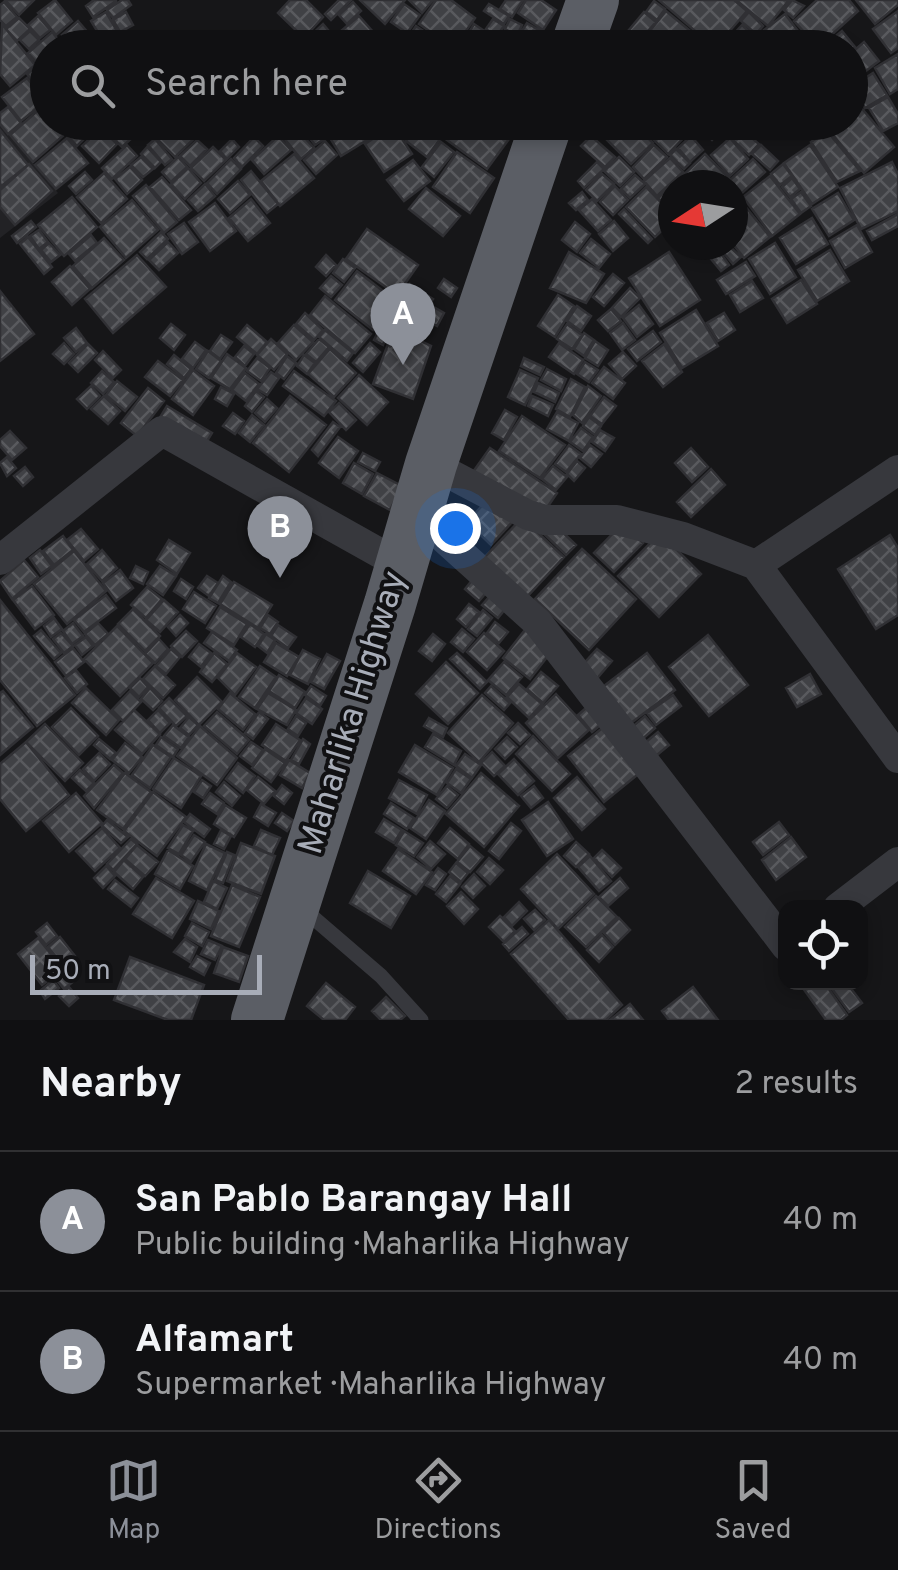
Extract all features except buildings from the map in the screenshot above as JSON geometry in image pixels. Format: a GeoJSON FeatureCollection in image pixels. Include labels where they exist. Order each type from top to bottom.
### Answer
{"type":"FeatureCollection","features":[{"type":"Feature","properties":{"kind":"highway"},"geometry":{"type":"LineString","coordinates":[[582,30],[593,0]]}},
{"type":"Feature","properties":{"kind":"highway","name":"Maharlika Highway"},"geometry":{"type":"LineString","coordinates":[[257,1020],[431,464],[542,140]]}},
{"type":"Feature","properties":{"kind":"street"},"geometry":{"type":"LineString","coordinates":[[0,560],[162,431],[401,565]]}},
{"type":"Feature","properties":{"kind":"street"},"geometry":{"type":"LineString","coordinates":[[431,464],[545,520],[618,520],[684,537],[756,565],[898,758]]}},
{"type":"Feature","properties":{"kind":"street"},"geometry":{"type":"LineString","coordinates":[[756,565],[898,470]]}},
{"type":"Feature","properties":{"kind":"street"},"geometry":{"type":"LineString","coordinates":[[416,513],[538,623],[778,936]]}},
{"type":"Feature","properties":{"kind":"street"},"geometry":{"type":"LineString","coordinates":[[848,900],[898,862]]}},
{"type":"Feature","properties":{"kind":"lane"},"geometry":{"type":"LineString","coordinates":[[295,902],[381,976],[421,1020]]}},
{"type":"Feature","properties":{"kind":"shaded area"},"geometry":{"type":"Polygon","coordinates":[[[0,124],[58,193],[0,238],[0,124]]]}},
{"type":"Feature","properties":{"kind":"place","name":"San Pablo Barangay Hall"},"geometry":{"type":"Point","coordinates":[403,365]}},
{"type":"Feature","properties":{"kind":"place","name":"Alfamart"},"geometry":{"type":"Point","coordinates":[280,578]}}]}
